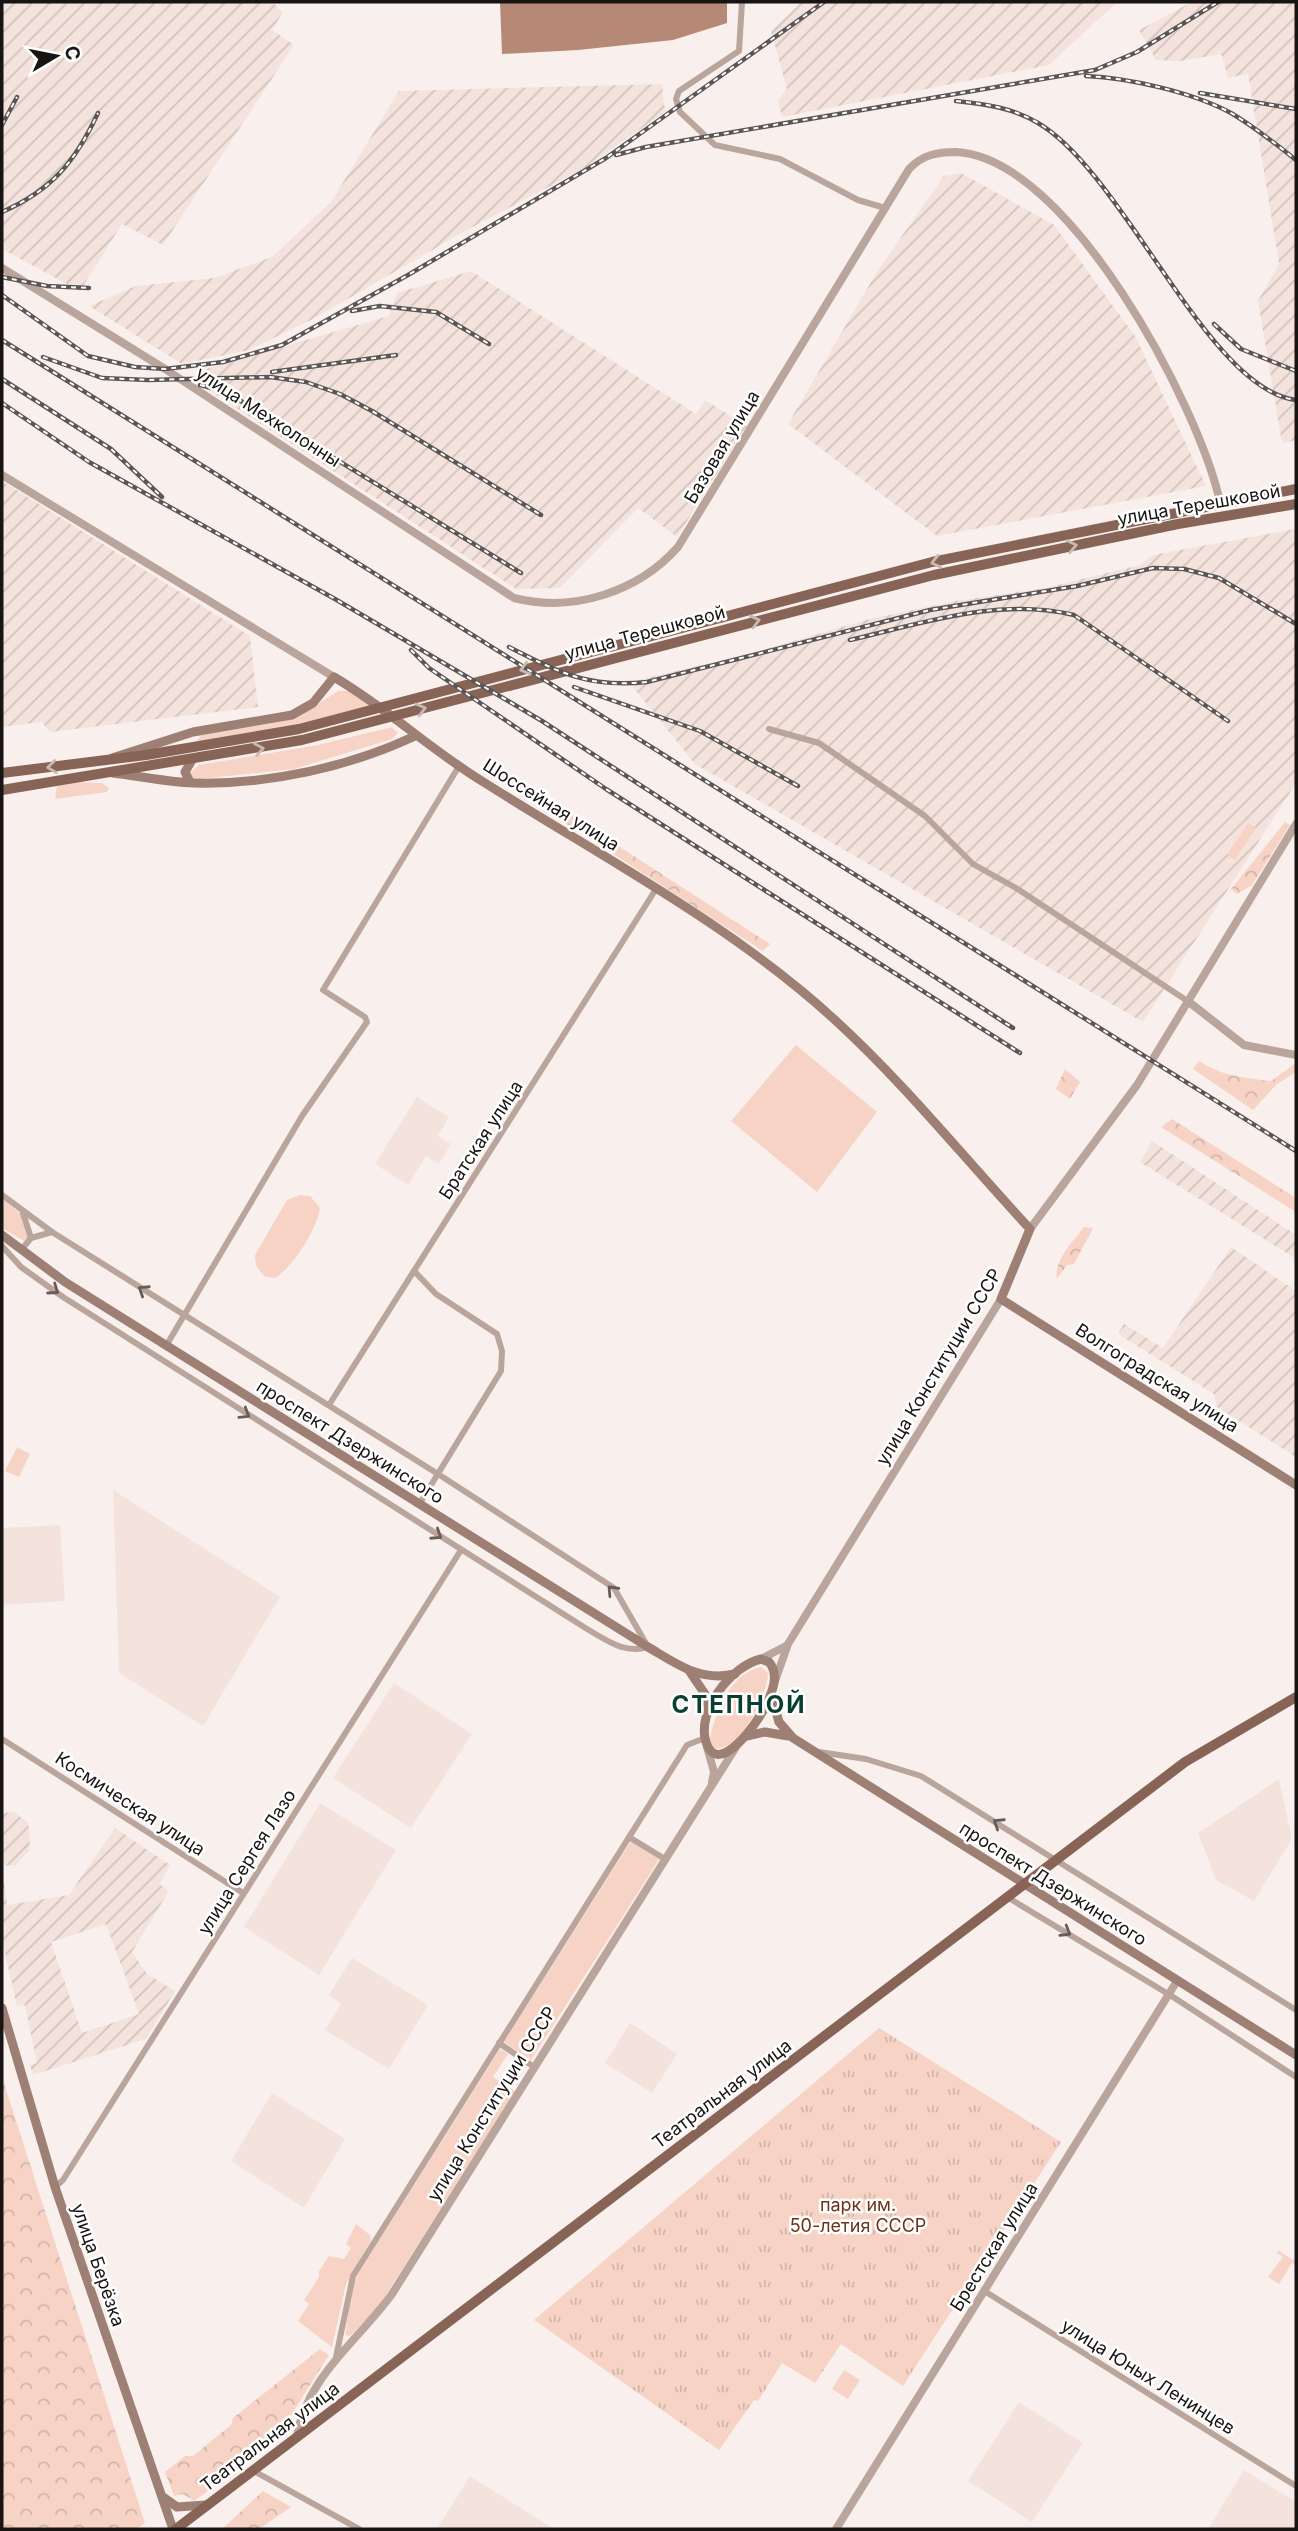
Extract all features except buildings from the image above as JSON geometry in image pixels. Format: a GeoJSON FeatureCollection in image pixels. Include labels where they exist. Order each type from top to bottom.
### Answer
{"type":"FeatureCollection","features":[{"type":"Feature","properties":{"kind":"main road","name":"улица Терешковой"},"geometry":{"type":"LineString","coordinates":[[2,790],[192,760],[354,722],[616,651],[853,582],[1220,502],[1296,489]]}},
{"type":"Feature","properties":{"kind":"main road"},"geometry":{"type":"LineString","coordinates":[[1220,502],[1223,515]]}},
{"type":"Feature","properties":{"kind":"main road","name":"улица Терешковой"},"geometry":{"type":"LineString","coordinates":[[616,651],[1005,560],[1223,515],[1296,503]]}},
{"type":"Feature","properties":{"kind":"main road"},"geometry":{"type":"LineString","coordinates":[[1002,548],[1005,560]]}},
{"type":"Feature","properties":{"kind":"main road"},"geometry":{"type":"LineString","coordinates":[[107,760],[124,751],[192,732],[292,715],[313,703],[334,677]]}},
{"type":"Feature","properties":{"kind":"main road","name":"Шоссейная улица"},"geometry":{"type":"LineString","coordinates":[[334,677],[372,701],[415,736],[459,766],[656,889],[779,974],[836,1021],[910,1097],[1030,1229]]}},
{"type":"Feature","properties":{"kind":"main road","name":"улица Терешковой"},"geometry":{"type":"LineString","coordinates":[[2,772],[192,748],[354,722]]}},
{"type":"Feature","properties":{"kind":"main road"},"geometry":{"type":"LineString","coordinates":[[192,732],[187,739],[192,748]]}},
{"type":"Feature","properties":{"kind":"main road"},"geometry":{"type":"LineString","coordinates":[[110,773],[190,782],[313,770],[415,736]]}},
{"type":"Feature","properties":{"kind":"main road"},"geometry":{"type":"LineString","coordinates":[[190,782],[185,772],[192,760]]}},
{"type":"Feature","properties":{"kind":"main road"},"geometry":{"type":"LineString","coordinates":[[89,762],[91,776]]}},
{"type":"Feature","properties":{"kind":"main road","name":"улица Конституции СССР"},"geometry":{"type":"LineString","coordinates":[[1001,1299],[1030,1229]]}},
{"type":"Feature","properties":{"kind":"main road","name":"проспект Дзержинского"},"geometry":{"type":"LineString","coordinates":[[2,1234],[21,1250],[166,1346],[648,1647],[686,1669],[715,1677],[735,1674]]}},
{"type":"Feature","properties":{"kind":"main road","name":"Волгоградская улица"},"geometry":{"type":"LineString","coordinates":[[1001,1299],[1296,1485]]}},
{"type":"Feature","properties":{"kind":"main road"},"geometry":{"type":"LineString","coordinates":[[706,1741],[709,1712],[715,1698],[735,1674],[761,1659],[772,1665],[774,1682],[771,1694],[742,1740]]}},
{"type":"Feature","properties":{"kind":"main road","name":"проспект Дзержинского"},"geometry":{"type":"LineString","coordinates":[[686,1669],[705,1693],[709,1712]]}},
{"type":"Feature","properties":{"kind":"main road","name":"проспект Дзержинского"},"geometry":{"type":"LineString","coordinates":[[771,1694],[779,1722],[793,1738],[1296,2055]]}},
{"type":"Feature","properties":{"kind":"main road","name":"Театральная улица"},"geometry":{"type":"LineString","coordinates":[[174,2529],[1185,1762],[1296,1697]]}},
{"type":"Feature","properties":{"kind":"main road","name":"проспект Дзержинского"},"geometry":{"type":"LineString","coordinates":[[706,1741],[712,1751],[722,1753],[742,1740],[772,1732],[793,1738]]}},
{"type":"Feature","properties":{"kind":"main road","name":"улица Берёзка"},"geometry":{"type":"LineString","coordinates":[[2,2008],[55,2187],[159,2493],[174,2529]]}},
{"type":"Feature","properties":{"kind":"main road"},"geometry":{"type":"LineString","coordinates":[[159,2493],[177,2507],[206,2505]]}},
{"type":"Feature","properties":{"kind":"street"},"geometry":{"type":"LineString","coordinates":[[742,2],[739,51],[679,91],[676,99],[680,111],[715,145],[741,153],[780,159],[858,200],[885,208]]}},
{"type":"Feature","properties":{"kind":"street","name":"Базовая улица"},"geometry":{"type":"LineString","coordinates":[[514,598],[556,603],[599,597],[632,583],[665,561],[693,524],[885,208],[916,162],[927,155],[947,152],[990,159],[1041,196],[1102,262],[1148,338],[1202,439],[1220,502]]}},
{"type":"Feature","properties":{"kind":"street","name":"улица Мехколонны"},"geometry":{"type":"LineString","coordinates":[[2,268],[165,369],[514,598]]}},
{"type":"Feature","properties":{"kind":"street","name":"Шоссейная улица"},"geometry":{"type":"LineString","coordinates":[[2,475],[334,677]]}},
{"type":"Feature","properties":{"kind":"street"},"geometry":{"type":"LineString","coordinates":[[769,729],[819,743],[925,817],[973,864],[1016,888],[1189,1002],[1244,1045],[1296,1055]]}},
{"type":"Feature","properties":{"kind":"street"},"geometry":{"type":"LineString","coordinates":[[166,1346],[302,1116],[367,1022],[365,1017],[323,990],[459,766]]}},
{"type":"Feature","properties":{"kind":"street","name":"улица Конституции СССР"},"geometry":{"type":"LineString","coordinates":[[1030,1229],[1136,1084],[1189,1002],[1296,824]]}},
{"type":"Feature","properties":{"kind":"street","name":"Братская улица"},"geometry":{"type":"LineString","coordinates":[[329,1405],[656,889]]}},
{"type":"Feature","properties":{"kind":"street"},"geometry":{"type":"LineString","coordinates":[[2,1195],[51,1232],[614,1587],[648,1647],[634,1651],[612,1644],[63,1297],[21,1268],[2,1246]]}},
{"type":"Feature","properties":{"kind":"street"},"geometry":{"type":"LineString","coordinates":[[23,1212],[31,1238]]}},
{"type":"Feature","properties":{"kind":"street"},"geometry":{"type":"LineString","coordinates":[[21,1250],[31,1238],[51,1232]]}},
{"type":"Feature","properties":{"kind":"street"},"geometry":{"type":"LineString","coordinates":[[414,1271],[436,1294],[497,1334],[502,1351],[501,1371],[420,1503]]}},
{"type":"Feature","properties":{"kind":"street","name":"улица Конституции СССР"},"geometry":{"type":"LineString","coordinates":[[774,1682],[788,1644],[1001,1299]]}},
{"type":"Feature","properties":{"kind":"street"},"geometry":{"type":"LineString","coordinates":[[327,1465],[336,1452]]}},
{"type":"Feature","properties":{"kind":"street","name":"улица Сергея Лазо"},"geometry":{"type":"LineString","coordinates":[[55,2187],[63,2180],[122,2090],[243,1893],[461,1550]]}},
{"type":"Feature","properties":{"kind":"street","name":"улица Конституции СССР"},"geometry":{"type":"LineString","coordinates":[[761,1659],[788,1644]]}},
{"type":"Feature","properties":{"kind":"street","name":"Космическая улица"},"geometry":{"type":"LineString","coordinates":[[2,1739],[243,1893]]}},
{"type":"Feature","properties":{"kind":"street","name":"улица Конституции СССР"},"geometry":{"type":"LineString","coordinates":[[297,2436],[304,2410],[336,2357],[392,2294],[742,1740]]}},
{"type":"Feature","properties":{"kind":"street"},"geometry":{"type":"LineString","coordinates":[[336,2357],[353,2276],[687,1745],[706,1741],[714,1772],[712,1785]]}},
{"type":"Feature","properties":{"kind":"street"},"geometry":{"type":"LineString","coordinates":[[814,1752],[866,1759],[912,1771],[1296,2010]]}},
{"type":"Feature","properties":{"kind":"street"},"geometry":{"type":"LineString","coordinates":[[629,1837],[665,1859]]}},
{"type":"Feature","properties":{"kind":"street"},"geometry":{"type":"LineString","coordinates":[[1007,1897],[1170,1995],[1296,2077]]}},
{"type":"Feature","properties":{"kind":"street","name":"Брестская улица"},"geometry":{"type":"LineString","coordinates":[[836,2529],[986,2292],[1177,1981]]}},
{"type":"Feature","properties":{"kind":"street"},"geometry":{"type":"LineString","coordinates":[[499,2043],[534,2067]]}},
{"type":"Feature","properties":{"kind":"street","name":"улица Юных Ленинцев"},"geometry":{"type":"LineString","coordinates":[[986,2292],[1296,2486]]}},
{"type":"Feature","properties":{"kind":"street"},"geometry":{"type":"LineString","coordinates":[[252,2470],[359,2529]]}},
{"type":"Feature","properties":{"kind":"shaded area"},"geometry":{"type":"Polygon","coordinates":[[[2,2],[272,2],[283,12],[272,30],[294,45],[163,245],[122,224],[80,291],[2,249],[2,2]]]}},
{"type":"Feature","properties":{"kind":"shaded area"},"geometry":{"type":"Polygon","coordinates":[[[500,2],[727,2],[727,23],[673,40],[578,50],[502,54],[500,2]]]}},
{"type":"Feature","properties":{"kind":"shaded area"},"geometry":{"type":"Polygon","coordinates":[[[802,2],[1117,2],[1049,65],[782,117],[778,100],[787,89],[771,31],[802,2]]]}},
{"type":"Feature","properties":{"kind":"shaded area"},"geometry":{"type":"Polygon","coordinates":[[[1192,2],[1296,2],[1296,440],[1282,443],[1258,301],[1279,264],[1248,74],[1228,78],[1221,54],[1180,61],[1156,60],[1139,30],[1192,2]]]}},
{"type":"Feature","properties":{"kind":"shaded area"},"geometry":{"type":"Polygon","coordinates":[[[662,84],[665,112],[586,167],[465,231],[313,319],[249,350],[182,364],[89,306],[136,286],[214,278],[272,257],[331,202],[399,91],[662,84]]]}},
{"type":"Feature","properties":{"kind":"shaded area"},"geometry":{"type":"Polygon","coordinates":[[[961,173],[1054,225],[1135,336],[1206,486],[937,536],[788,424],[878,270],[944,176],[961,173]]]}},
{"type":"Feature","properties":{"kind":"shaded area"},"geometry":{"type":"Polygon","coordinates":[[[471,271],[696,414],[705,400],[747,426],[677,537],[638,508],[560,588],[516,589],[202,386],[206,369],[389,316],[397,293],[471,271]]]}},
{"type":"Feature","properties":{"kind":"shaded area"},"geometry":{"type":"Polygon","coordinates":[[[2,481],[250,636],[258,707],[50,732],[42,722],[2,727],[2,481]]]}},
{"type":"Feature","properties":{"kind":"shaded area"},"geometry":{"type":"Polygon","coordinates":[[[1296,529],[1296,783],[1143,1022],[695,764],[629,682],[748,654],[866,620],[955,601],[1045,588],[1140,565],[1153,555],[1296,529]]]}},
{"type":"Feature","properties":{"kind":"shaded area"},"geometry":{"type":"Polygon","coordinates":[[[417,1097],[449,1117],[438,1136],[451,1144],[439,1164],[426,1156],[408,1185],[375,1164],[417,1097]]]}},
{"type":"Feature","properties":{"kind":"shaded area"},"geometry":{"type":"Polygon","coordinates":[[[1152,1141],[1296,1235],[1296,1259],[1140,1162],[1152,1141]]]}},
{"type":"Feature","properties":{"kind":"shaded area"},"geometry":{"type":"Polygon","coordinates":[[[1231,1247],[1296,1291],[1296,1457],[1217,1407],[1214,1394],[1118,1334],[1124,1324],[1163,1348],[1231,1247]]]}},
{"type":"Feature","properties":{"kind":"shaded area"},"geometry":{"type":"Polygon","coordinates":[[[113,1490],[280,1597],[203,1726],[119,1673],[113,1490]]]}},
{"type":"Feature","properties":{"kind":"shaded area"},"geometry":{"type":"Polygon","coordinates":[[[60,1525],[65,1601],[2,1605],[2,1528],[60,1525]]]}},
{"type":"Feature","properties":{"kind":"shaded area"},"geometry":{"type":"Polygon","coordinates":[[[394,1683],[472,1734],[411,1828],[333,1778],[394,1683]]]}},
{"type":"Feature","properties":{"kind":"shaded area"},"geometry":{"type":"Polygon","coordinates":[[[1279,1779],[1292,1839],[1254,1901],[1216,1880],[1198,1833],[1279,1779]]]}},
{"type":"Feature","properties":{"kind":"shaded area"},"geometry":{"type":"Polygon","coordinates":[[[320,1803],[396,1850],[319,1975],[244,1927],[320,1803]]]}},
{"type":"Feature","properties":{"kind":"shaded area"},"geometry":{"type":"Polygon","coordinates":[[[14,1812],[28,1823],[29,1851],[15,1866],[2,1865],[2,1813],[14,1812]]]}},
{"type":"Feature","properties":{"kind":"shaded area"},"geometry":{"type":"Polygon","coordinates":[[[115,1828],[170,1865],[159,1884],[169,1891],[132,1952],[147,1974],[175,1991],[146,2039],[33,2075],[30,2065],[37,2063],[25,2005],[17,2006],[2,1940],[2,1865],[7,1905],[69,1895],[115,1828]],[[106,1924],[51,1942],[82,2033],[139,2014],[106,1924]]]}},
{"type":"Feature","properties":{"kind":"shaded area"},"geometry":{"type":"Polygon","coordinates":[[[352,1958],[428,2005],[389,2069],[325,2030],[341,2004],[329,1995],[352,1958]]]}},
{"type":"Feature","properties":{"kind":"shaded area"},"geometry":{"type":"Polygon","coordinates":[[[630,2023],[677,2054],[652,2093],[605,2063],[630,2023]]]}},
{"type":"Feature","properties":{"kind":"shaded area"},"geometry":{"type":"Polygon","coordinates":[[[272,2093],[345,2139],[304,2208],[231,2161],[272,2093]]]}},
{"type":"Feature","properties":{"kind":"shaded area"},"geometry":{"type":"Polygon","coordinates":[[[1019,2402],[1083,2443],[1032,2522],[968,2481],[1019,2402]]]}},
{"type":"Feature","properties":{"kind":"shaded area"},"geometry":{"type":"Polygon","coordinates":[[[1244,2470],[1296,2502],[1296,2529],[1208,2529],[1244,2470]]]}},
{"type":"Feature","properties":{"kind":"shaded area"},"geometry":{"type":"Polygon","coordinates":[[[470,2476],[554,2529],[437,2529],[470,2476]]]}},
{"type":"Feature","properties":{"kind":"green space"},"geometry":{"type":"Polygon","coordinates":[[[338,691],[348,691],[369,706],[273,731],[198,743],[197,740],[202,735],[295,719],[338,691]]]}},
{"type":"Feature","properties":{"kind":"green space"},"geometry":{"type":"Polygon","coordinates":[[[392,727],[398,733],[392,739],[294,769],[199,779],[193,778],[190,773],[199,765],[318,745],[392,727]]]}},
{"type":"Feature","properties":{"kind":"green space"},"geometry":{"type":"Polygon","coordinates":[[[502,771],[770,944],[763,951],[496,778],[502,771]]]}},
{"type":"Feature","properties":{"kind":"green space"},"geometry":{"type":"Polygon","coordinates":[[[76,782],[102,783],[109,788],[107,792],[55,799],[57,786],[76,782]]]}},
{"type":"Feature","properties":{"kind":"green space"},"geometry":{"type":"Polygon","coordinates":[[[1285,822],[1290,825],[1252,885],[1237,894],[1231,889],[1285,822]]]}},
{"type":"Feature","properties":{"kind":"green space"},"geometry":{"type":"Polygon","coordinates":[[[1248,823],[1256,828],[1235,860],[1227,855],[1248,823]]]}},
{"type":"Feature","properties":{"kind":"green space"},"geometry":{"type":"Polygon","coordinates":[[[796,1045],[877,1112],[817,1192],[731,1121],[796,1045]]]}},
{"type":"Feature","properties":{"kind":"green space"},"geometry":{"type":"Polygon","coordinates":[[[1199,1061],[1225,1073],[1261,1080],[1271,1081],[1296,1063],[1296,1072],[1277,1084],[1253,1110],[1193,1069],[1199,1061]]]}},
{"type":"Feature","properties":{"kind":"green space"},"geometry":{"type":"Polygon","coordinates":[[[1065,1069],[1080,1082],[1070,1099],[1056,1089],[1065,1069]]]}},
{"type":"Feature","properties":{"kind":"green space"},"geometry":{"type":"Polygon","coordinates":[[[1172,1119],[1296,1198],[1296,1212],[1161,1127],[1172,1119]]]}},
{"type":"Feature","properties":{"kind":"green space"},"geometry":{"type":"Polygon","coordinates":[[[300,1195],[310,1196],[320,1208],[314,1227],[297,1256],[282,1272],[275,1278],[264,1276],[256,1266],[255,1255],[287,1200],[300,1195]]]}},
{"type":"Feature","properties":{"kind":"green space"},"geometry":{"type":"Polygon","coordinates":[[[2,1199],[22,1215],[29,1236],[24,1241],[2,1228],[2,1199]]]}},
{"type":"Feature","properties":{"kind":"green space"},"geometry":{"type":"Polygon","coordinates":[[[1084,1227],[1093,1228],[1074,1264],[1067,1265],[1057,1279],[1061,1258],[1084,1227]]]}},
{"type":"Feature","properties":{"kind":"green space"},"geometry":{"type":"Polygon","coordinates":[[[17,1447],[30,1454],[19,1477],[5,1471],[17,1447]]]}},
{"type":"Feature","properties":{"kind":"green space"},"geometry":{"type":"Polygon","coordinates":[[[761,1667],[768,1673],[767,1683],[750,1721],[732,1742],[712,1748],[709,1742],[725,1696],[740,1678],[761,1667]]]}},
{"type":"Feature","properties":{"kind":"green space"},"geometry":{"type":"Polygon","coordinates":[[[631,1841],[660,1858],[531,2060],[504,2042],[631,1841]]]}},
{"type":"Feature","properties":{"kind":"green space","name":"парк им. 50-летия СССР"},"geometry":{"type":"Polygon","coordinates":[[[879,2028],[1061,2142],[903,2386],[841,2344],[815,2383],[782,2363],[758,2401],[754,2400],[719,2450],[534,2320],[879,2028]]]}},
{"type":"Feature","properties":{"kind":"green space"},"geometry":{"type":"Polygon","coordinates":[[[500,2049],[508,2054],[493,2077],[515,2091],[377,2309],[350,2336],[345,2335],[352,2289],[358,2274],[500,2049]]]}},
{"type":"Feature","properties":{"kind":"green space"},"geometry":{"type":"Polygon","coordinates":[[[2,2077],[145,2523],[136,2529],[2,2529],[2,2077]]]}},
{"type":"Feature","properties":{"kind":"green space"},"geometry":{"type":"Polygon","coordinates":[[[356,2224],[370,2235],[371,2240],[346,2284],[332,2347],[298,2321],[309,2304],[304,2300],[329,2256],[344,2259],[351,2248],[346,2244],[356,2224]]]}},
{"type":"Feature","properties":{"kind":"green space"},"geometry":{"type":"Polygon","coordinates":[[[1278,2250],[1296,2262],[1296,2265],[1292,2263],[1279,2284],[1268,2277],[1283,2257],[1277,2253],[1278,2250]]]}},
{"type":"Feature","properties":{"kind":"green space"},"geometry":{"type":"Polygon","coordinates":[[[320,2349],[329,2355],[274,2442],[194,2501],[183,2494],[174,2496],[165,2472],[185,2456],[193,2456],[231,2425],[233,2418],[320,2349]]]}},
{"type":"Feature","properties":{"kind":"green space"},"geometry":{"type":"Polygon","coordinates":[[[844,2370],[860,2380],[848,2399],[832,2389],[844,2370]]]}},
{"type":"Feature","properties":{"kind":"green space"},"geometry":{"type":"Polygon","coordinates":[[[263,2491],[291,2507],[259,2529],[222,2529],[263,2491]]]}},
{"type":"Feature","properties":{"kind":"railway"},"geometry":{"type":"LineString","coordinates":[[2,295],[88,356],[135,367],[165,369],[223,362],[282,345],[408,275],[606,158],[824,2]]}},
{"type":"Feature","properties":{"kind":"railway"},"geometry":{"type":"LineString","coordinates":[[616,155],[646,147],[1095,70],[1137,52],[1218,2]]}},
{"type":"Feature","properties":{"kind":"railway"},"geometry":{"type":"LineString","coordinates":[[1086,76],[1160,87],[1215,105],[1248,124],[1296,160]]}},
{"type":"Feature","properties":{"kind":"railway"},"geometry":{"type":"LineString","coordinates":[[1200,93],[1296,109]]}},
{"type":"Feature","properties":{"kind":"railway"},"geometry":{"type":"LineString","coordinates":[[2,125],[17,97]]}},
{"type":"Feature","properties":{"kind":"railway"},"geometry":{"type":"LineString","coordinates":[[956,101],[989,105],[1019,114],[1038,123],[1070,149],[1102,186],[1198,321],[1230,359],[1263,387],[1296,400]]}},
{"type":"Feature","properties":{"kind":"railway"},"geometry":{"type":"LineString","coordinates":[[2,212],[35,194],[60,173],[80,146],[98,113]]}},
{"type":"Feature","properties":{"kind":"railway"},"geometry":{"type":"LineString","coordinates":[[2,277],[47,286],[89,288]]}},
{"type":"Feature","properties":{"kind":"railway"},"geometry":{"type":"LineString","coordinates":[[352,311],[380,306],[436,312],[489,344]]}},
{"type":"Feature","properties":{"kind":"railway"},"geometry":{"type":"LineString","coordinates":[[1214,324],[1241,349],[1296,371]]}},
{"type":"Feature","properties":{"kind":"railway"},"geometry":{"type":"LineString","coordinates":[[2,340],[1296,1151]]}},
{"type":"Feature","properties":{"kind":"railway"},"geometry":{"type":"LineString","coordinates":[[272,372],[396,355]]}},
{"type":"Feature","properties":{"kind":"railway"},"geometry":{"type":"LineString","coordinates":[[43,357],[102,378],[148,380],[270,377],[306,382],[340,394],[372,411],[541,515]]}},
{"type":"Feature","properties":{"kind":"railway"},"geometry":{"type":"LineString","coordinates":[[2,379],[111,449],[162,497]]}},
{"type":"Feature","properties":{"kind":"railway"},"geometry":{"type":"LineString","coordinates":[[200,385],[224,391],[521,573]]}},
{"type":"Feature","properties":{"kind":"railway"},"geometry":{"type":"LineString","coordinates":[[2,403],[89,462],[335,599],[542,721],[1013,1028]]}},
{"type":"Feature","properties":{"kind":"railway"},"geometry":{"type":"LineString","coordinates":[[509,647],[575,677],[608,683],[647,682],[930,610],[1077,586],[1153,568],[1184,569],[1219,578],[1296,624]]}},
{"type":"Feature","properties":{"kind":"railway"},"geometry":{"type":"LineString","coordinates":[[850,640],[961,614],[1018,609],[1074,615],[1228,721]]}},
{"type":"Feature","properties":{"kind":"railway"},"geometry":{"type":"LineString","coordinates":[[411,650],[429,668],[606,789],[1020,1053]]}},
{"type":"Feature","properties":{"kind":"railway"},"geometry":{"type":"LineString","coordinates":[[574,687],[700,731],[798,786]]}},
{"type":"Feature","properties":{"kind":"district","name":"СТЕПНОЙ"},"geometry":{"type":"Point","coordinates":[739,1705]}}]}
